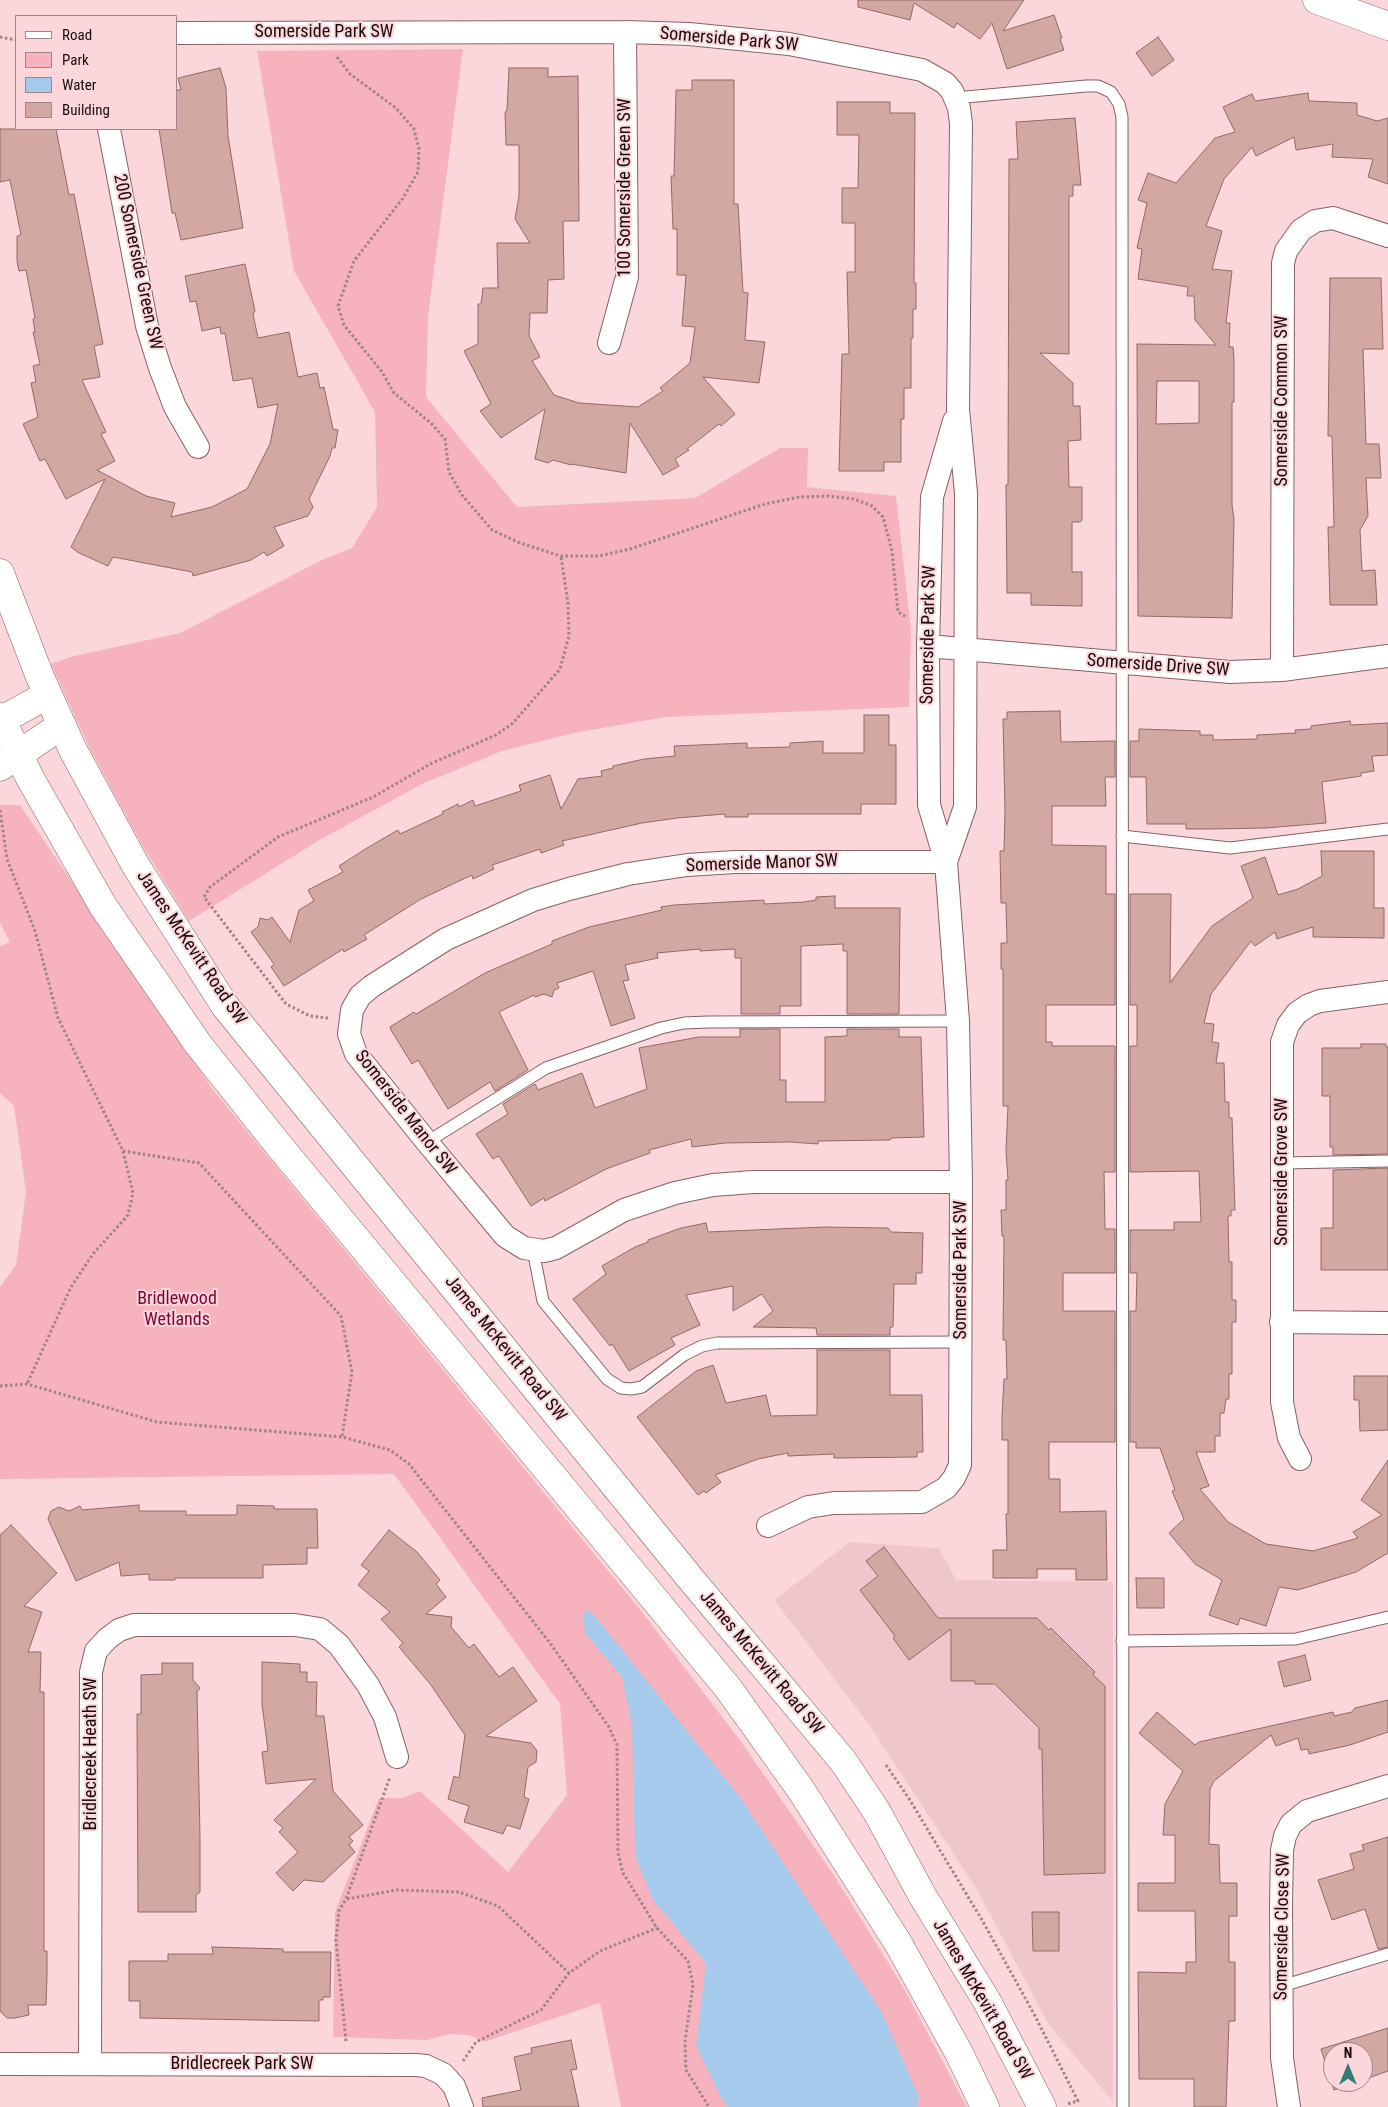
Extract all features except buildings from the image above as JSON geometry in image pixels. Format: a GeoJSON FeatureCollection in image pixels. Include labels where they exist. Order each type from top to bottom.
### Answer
{"type":"FeatureCollection","features":[{"type":"Feature","properties":{"kind":"main road"},"geometry":{"type":"LineString","coordinates":[[1317,0],[1388,26]]}},
{"type":"Feature","properties":{"kind":"main road","name":"James McKevitt Road SW"},"geometry":{"type":"LineString","coordinates":[[0,573],[48,695],[62,725],[136,866],[225,1006],[421,1244],[690,1578],[843,1762],[877,1812],[922,1895],[988,2003],[1042,2107]]}},
{"type":"Feature","properties":{"kind":"main road"},"geometry":{"type":"LineString","coordinates":[[48,695],[0,719],[9,761],[103,906],[198,1044],[276,1142],[728,1688],[795,1782],[898,1943],[959,2052],[986,2107]]}},
{"type":"Feature","properties":{"kind":"main road"},"geometry":{"type":"LineString","coordinates":[[9,761],[62,725]]}},
{"type":"Feature","properties":{"kind":"street","name":"Somerside Park SW"},"geometry":{"type":"LineString","coordinates":[[178,32],[625,32],[689,34],[789,44],[922,70],[945,83],[960,108],[961,124],[958,409],[966,493],[964,806],[946,862]]}},
{"type":"Feature","properties":{"kind":"street","name":"100 Somerside Green SW"},"geometry":{"type":"LineString","coordinates":[[609,343],[627,277],[625,32]]}},
{"type":"Feature","properties":{"kind":"street","name":"200 Somerside Green SW"},"geometry":{"type":"LineString","coordinates":[[109,130],[147,326],[175,407],[198,447]]}},
{"type":"Feature","properties":{"kind":"street","name":"Somerside Common SW"},"geometry":{"type":"LineString","coordinates":[[1282,670],[1283,263],[1286,250],[1301,230],[1315,221],[1333,218],[1388,236]]}},
{"type":"Feature","properties":{"kind":"street","name":"Somerside Park SW"},"geometry":{"type":"LineString","coordinates":[[768,1526],[808,1507],[834,1503],[922,1502],[933,1498],[946,1488],[954,1478],[960,1465],[962,1342],[958,1021],[946,862],[929,805],[928,646],[932,497],[958,409]]}},
{"type":"Feature","properties":{"kind":"street","name":"Somerside Drive SW"},"geometry":{"type":"LineString","coordinates":[[928,646],[1230,672],[1282,670],[1388,656]]}},
{"type":"Feature","properties":{"kind":"street","name":"Somerside Manor SW"},"geometry":{"type":"LineString","coordinates":[[533,1250],[524,1248],[505,1236],[356,1054],[349,1034],[349,1020],[360,996],[446,939],[533,900],[628,874],[687,865],[735,862],[946,862]]}},
{"type":"Feature","properties":{"kind":"street","name":"Somerside Grove SW"},"geometry":{"type":"LineString","coordinates":[[1300,1459],[1290,1438],[1282,1402],[1282,1042],[1288,1025],[1297,1013],[1309,1005],[1320,1001],[1388,992]]}},
{"type":"Feature","properties":{"kind":"street"},"geometry":{"type":"LineString","coordinates":[[533,1250],[556,1248],[624,1210],[675,1193],[712,1186],[753,1182],[961,1182]]}},
{"type":"Feature","properties":{"kind":"street"},"geometry":{"type":"LineString","coordinates":[[1281,1322],[1388,1322]]}},
{"type":"Feature","properties":{"kind":"street","name":"Bridlecreek Heath SW"},"geometry":{"type":"LineString","coordinates":[[90,2064],[91,1672],[96,1652],[107,1639],[118,1630],[134,1625],[302,1625],[320,1629],[339,1645],[368,1685],[384,1717],[397,1758]]}},
{"type":"Feature","properties":{"kind":"street","name":"Somerside Close SW"},"geometry":{"type":"LineString","coordinates":[[1289,2107],[1282,2058],[1282,1850],[1285,1836],[1292,1824],[1307,1811],[1388,1786]]}},
{"type":"Feature","properties":{"kind":"street","name":"Bridlecreek Park SW"},"geometry":{"type":"LineString","coordinates":[[0,2064],[348,2064],[426,2066],[436,2069],[450,2080]]}},
{"type":"Feature","properties":{"kind":"street"},"geometry":{"type":"LineString","coordinates":[[450,2080],[460,2096],[462,2107]]}},
{"type":"Feature","properties":{"kind":"lane"},"geometry":{"type":"LineString","coordinates":[[955,98],[1098,86],[1111,92],[1119,104],[1122,117],[1123,2107]]}},
{"type":"Feature","properties":{"kind":"lane"},"geometry":{"type":"LineString","coordinates":[[1122,836],[1230,848],[1388,829]]}},
{"type":"Feature","properties":{"kind":"lane"},"geometry":{"type":"LineString","coordinates":[[427,1142],[546,1068],[662,1028],[684,1023],[708,1022],[958,1021]]}},
{"type":"Feature","properties":{"kind":"lane"},"geometry":{"type":"LineString","coordinates":[[1282,1163],[1388,1161]]}},
{"type":"Feature","properties":{"kind":"lane"},"geometry":{"type":"LineString","coordinates":[[533,1250],[543,1301],[607,1378],[621,1388],[642,1387],[684,1355],[702,1346],[717,1343],[962,1342]]}},
{"type":"Feature","properties":{"kind":"lane"},"geometry":{"type":"LineString","coordinates":[[1122,1641],[1296,1640],[1388,1617]]}},
{"type":"Feature","properties":{"kind":"lane"},"geometry":{"type":"LineString","coordinates":[[1282,1986],[1388,1954]]}},
{"type":"Feature","properties":{"kind":"path"},"geometry":{"type":"LineString","coordinates":[[335,32],[336,55],[340,61],[350,74],[396,108],[414,129],[419,149],[418,172],[403,198],[354,261],[338,306],[344,325],[382,372],[394,394],[432,424],[446,439],[449,472],[462,495],[492,530],[520,543],[561,556],[598,556],[630,549],[765,504],[799,497],[828,496],[854,499],[872,506],[883,517],[892,551],[898,612],[911,620]]}},
{"type":"Feature","properties":{"kind":"path"},"geometry":{"type":"LineString","coordinates":[[0,37],[15,40]]}},
{"type":"Feature","properties":{"kind":"path"},"geometry":{"type":"LineString","coordinates":[[349,1020],[310,1016],[286,1004],[204,897],[210,887],[278,837],[373,797],[432,763],[496,735],[513,723],[560,669],[569,636],[568,603],[561,556]]}},
{"type":"Feature","properties":{"kind":"path"},"geometry":{"type":"LineString","coordinates":[[0,810],[7,860],[34,931],[58,1018],[123,1151],[133,1193],[128,1215],[93,1254],[71,1287],[27,1384]]}},
{"type":"Feature","properties":{"kind":"path"},"geometry":{"type":"LineString","coordinates":[[123,1151],[199,1163],[341,1316],[352,1372],[342,1437]]}},
{"type":"Feature","properties":{"kind":"path"},"geometry":{"type":"LineString","coordinates":[[0,1386],[27,1384],[157,1422],[342,1437],[390,1450],[409,1464],[550,1644],[609,1726],[616,1745],[618,1853],[623,1873],[657,1928],[688,1961],[693,1986],[685,2041],[686,2070],[709,2107]]}},
{"type":"Feature","properties":{"kind":"path"},"geometry":{"type":"LineString","coordinates":[[348,2064],[336,1940],[339,1911],[346,1899],[397,1758]]}},
{"type":"Feature","properties":{"kind":"path"},"geometry":{"type":"LineString","coordinates":[[886,1766],[908,1797],[982,1920],[1034,2014],[1080,2107]]}},
{"type":"Feature","properties":{"kind":"path"},"geometry":{"type":"LineString","coordinates":[[346,1899],[397,1890],[459,1892],[498,1906],[569,1973]]}},
{"type":"Feature","properties":{"kind":"path"},"geometry":{"type":"LineString","coordinates":[[450,2080],[476,2042],[541,2010],[569,1973],[600,1951],[657,1928]]}},
{"type":"Feature","properties":{"kind":"path"},"geometry":{"type":"LineString","coordinates":[[1060,2107],[1078,2101]]}},
{"type":"Feature","properties":{"kind":"shaded area"},"geometry":{"type":"Polygon","coordinates":[[[850,1542],[939,1548],[956,1580],[1113,1582],[1113,2102],[1049,2025],[976,1888],[868,1723],[774,1600],[850,1542]]]}},
{"type":"Feature","properties":{"kind":"green space"},"geometry":{"type":"Polygon","coordinates":[[[463,49],[428,316],[426,397],[517,507],[695,498],[780,448],[808,448],[807,487],[896,496],[911,631],[909,707],[665,717],[574,733],[502,751],[422,784],[323,838],[189,921],[141,843],[90,749],[51,664],[74,656],[180,633],[322,560],[352,548],[377,507],[375,412],[294,271],[257,51],[463,49]]]}},
{"type":"Feature","properties":{"kind":"green space","name":"Bridlewood Wetlands"},"geometry":{"type":"Polygon","coordinates":[[[0,805],[20,805],[214,1091],[642,1612],[739,1739],[833,1874],[902,1985],[967,2107],[621,2107],[600,2003],[484,2042],[469,2035],[449,2034],[428,2040],[333,2037],[335,1912],[379,1798],[403,1798],[420,1791],[508,1872],[567,1795],[560,1704],[394,1474],[0,1479],[0,1287],[16,1265],[26,1192],[14,1106],[0,1093],[0,946],[10,942],[0,923],[0,805]]]}},
{"type":"Feature","properties":{"kind":"water"},"geometry":{"type":"Polygon","coordinates":[[[590,1610],[740,1797],[882,2013],[919,2097],[917,2107],[728,2107],[722,2099],[696,2046],[706,1963],[653,1900],[635,1856],[632,1727],[622,1677],[585,1633],[583,1613],[590,1610]]]}}]}
